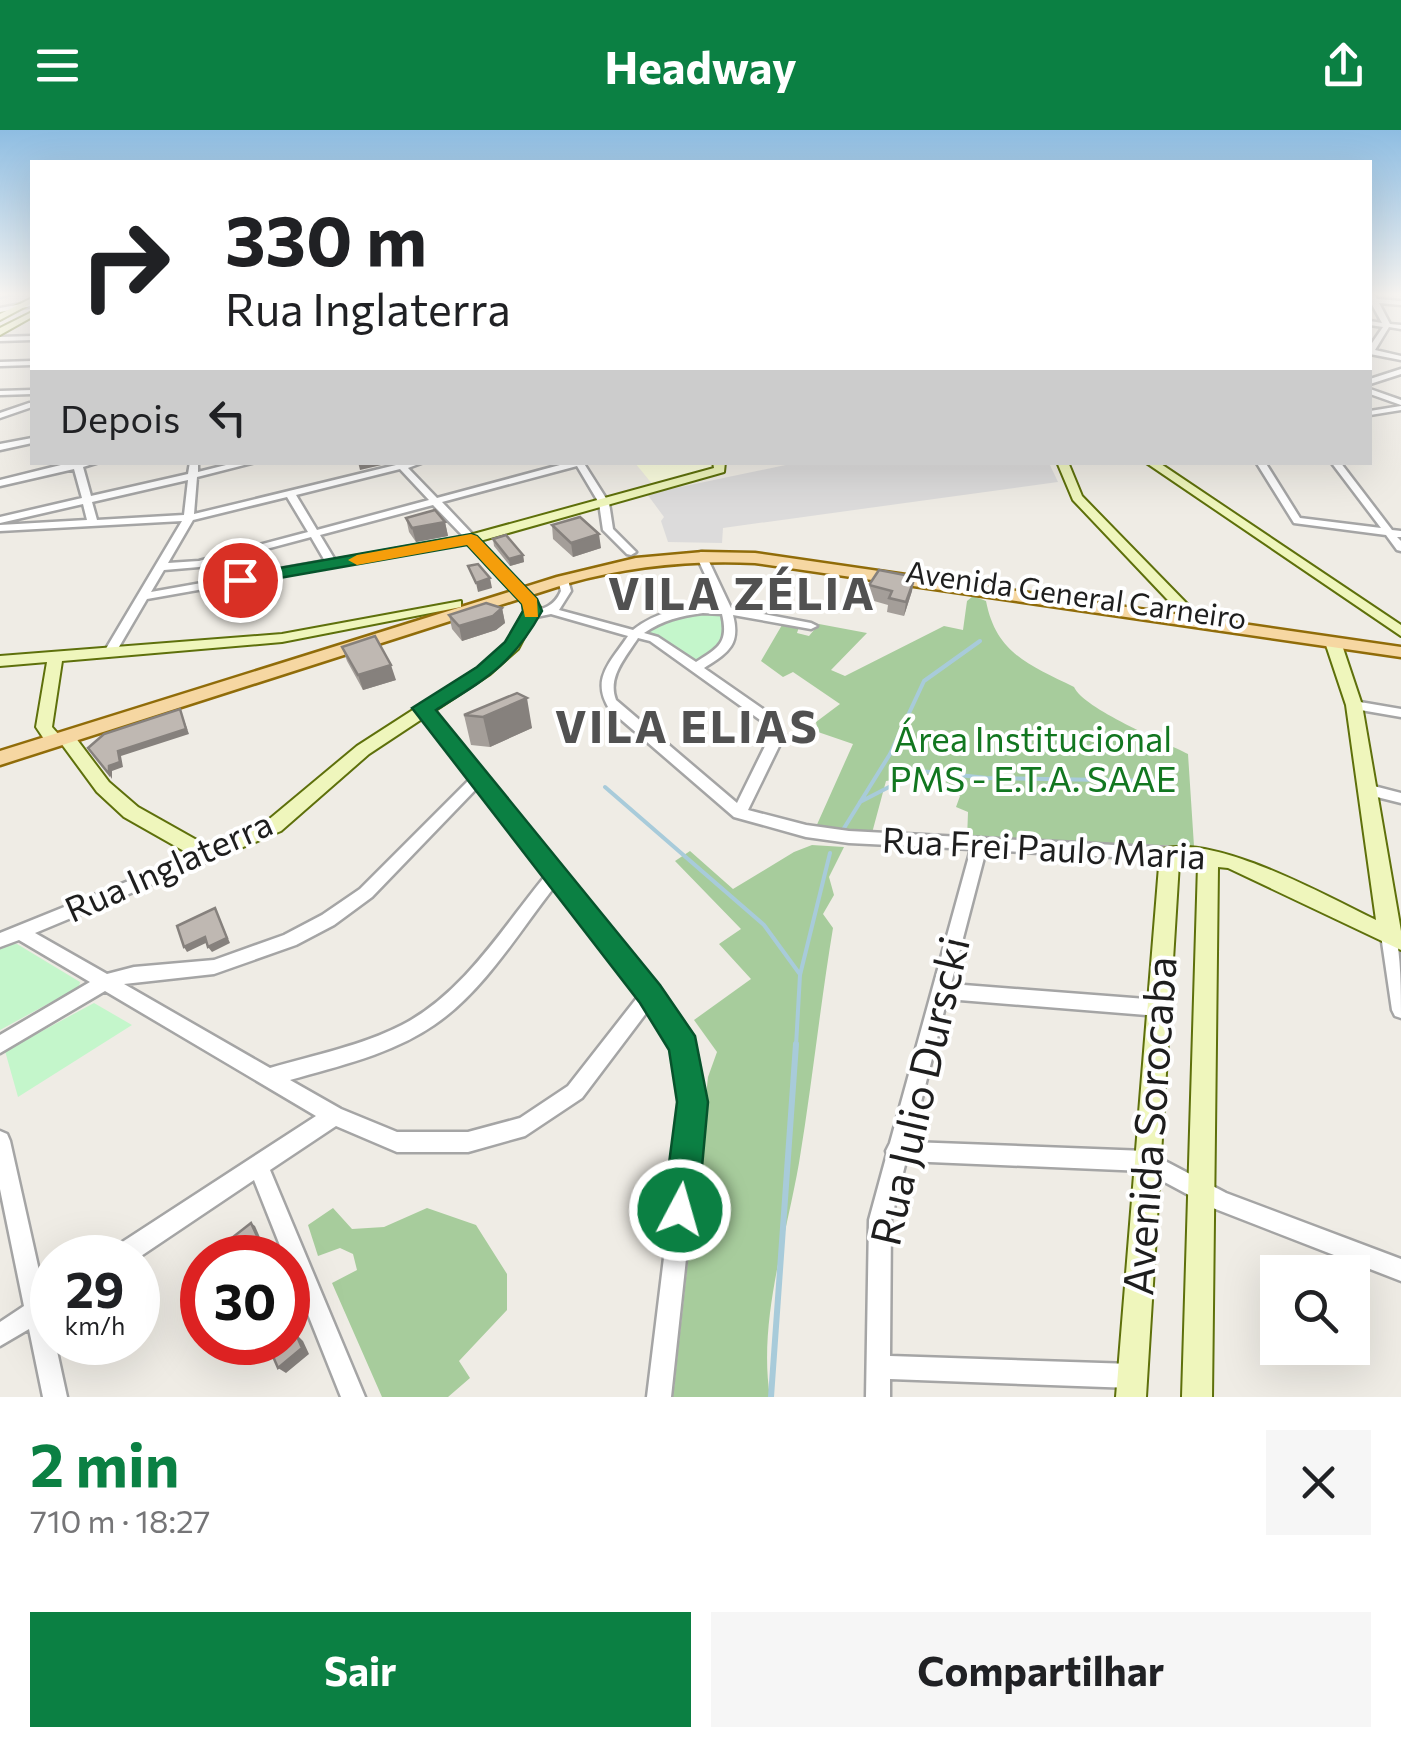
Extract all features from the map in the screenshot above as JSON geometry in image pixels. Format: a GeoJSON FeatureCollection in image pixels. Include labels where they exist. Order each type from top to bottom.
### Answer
{"type":"FeatureCollection","features":[{"type":"Feature","properties":{"kind":"main road","name":"Avenida General Carneiro"},"geometry":{"type":"LineString","coordinates":[[512,589],[631,552],[711,545],[1401,642]]}},
{"type":"Feature","properties":{"kind":"main road","name":"Avenida General Carneiro"},"geometry":{"type":"LineString","coordinates":[[512,589],[563,580],[634,560],[701,555],[755,558],[1401,652]]}},
{"type":"Feature","properties":{"kind":"main road"},"geometry":{"type":"LineString","coordinates":[[0,758],[456,604],[512,589]]}},
{"type":"Feature","properties":{"kind":"main road"},"geometry":{"type":"LineString","coordinates":[[0,748],[55,737],[512,589]]}},
{"type":"Feature","properties":{"kind":"main road"},"geometry":{"type":"LineString","coordinates":[[1179,609],[1218,628]]}},
{"type":"Feature","properties":{"kind":"street"},"geometry":{"type":"LineString","coordinates":[[0,364],[30,364]]}},
{"type":"Feature","properties":{"kind":"street"},"geometry":{"type":"LineString","coordinates":[[1372,381],[1401,371]]}},
{"type":"Feature","properties":{"kind":"street"},"geometry":{"type":"LineString","coordinates":[[0,392],[30,392]]}},
{"type":"Feature","properties":{"kind":"street"},"geometry":{"type":"LineString","coordinates":[[1372,392],[1401,406]]}},
{"type":"Feature","properties":{"kind":"street"},"geometry":{"type":"LineString","coordinates":[[0,416],[30,406]]}},
{"type":"Feature","properties":{"kind":"street"},"geometry":{"type":"LineString","coordinates":[[1372,413],[1401,406]]}},
{"type":"Feature","properties":{"kind":"street"},"geometry":{"type":"LineString","coordinates":[[0,448],[30,442]]}},
{"type":"Feature","properties":{"kind":"street"},"geometry":{"type":"LineString","coordinates":[[0,483],[74,465]]}},
{"type":"Feature","properties":{"kind":"street"},"geometry":{"type":"LineString","coordinates":[[78,465],[93,524]]}},
{"type":"Feature","properties":{"kind":"street"},"geometry":{"type":"LineString","coordinates":[[110,652],[190,518],[194,465]]}},
{"type":"Feature","properties":{"kind":"street"},"geometry":{"type":"LineString","coordinates":[[2,525],[14,517],[240,465]]}},
{"type":"Feature","properties":{"kind":"street"},"geometry":{"type":"LineString","coordinates":[[2,525],[190,518],[401,465],[471,539],[501,584],[533,607],[531,615],[552,611],[637,632],[696,667],[768,719],[778,734],[739,813],[615,707],[605,694],[605,680],[637,632],[661,618],[687,612],[727,611],[811,626]]}},
{"type":"Feature","properties":{"kind":"street"},"geometry":{"type":"LineString","coordinates":[[160,566],[199,564],[569,465]]}},
{"type":"Feature","properties":{"kind":"street"},"geometry":{"type":"LineString","coordinates":[[582,465],[604,502],[608,530],[631,552]]}},
{"type":"Feature","properties":{"kind":"street"},"geometry":{"type":"LineString","coordinates":[[1063,465],[1078,497],[1179,609]]}},
{"type":"Feature","properties":{"kind":"street"},"geometry":{"type":"LineString","coordinates":[[1154,465],[1401,632]]}},
{"type":"Feature","properties":{"kind":"street"},"geometry":{"type":"LineString","coordinates":[[1262,465],[1292,519],[1304,524],[1396,533]]}},
{"type":"Feature","properties":{"kind":"street"},"geometry":{"type":"LineString","coordinates":[[1338,465],[1396,533],[1401,548]]}},
{"type":"Feature","properties":{"kind":"street"},"geometry":{"type":"LineString","coordinates":[[145,596],[471,539],[719,466]]}},
{"type":"Feature","properties":{"kind":"street"},"geometry":{"type":"LineString","coordinates":[[291,494],[332,564]]}},
{"type":"Feature","properties":{"kind":"street"},"geometry":{"type":"LineString","coordinates":[[696,667],[728,642],[727,611],[701,555]]}},
{"type":"Feature","properties":{"kind":"street"},"geometry":{"type":"LineString","coordinates":[[199,564],[209,585]]}},
{"type":"Feature","properties":{"kind":"street"},"geometry":{"type":"LineString","coordinates":[[552,611],[565,596],[563,580]]}},
{"type":"Feature","properties":{"kind":"street"},"geometry":{"type":"LineString","coordinates":[[0,661],[282,638],[456,604]]}},
{"type":"Feature","properties":{"kind":"street","name":"Rua Inglaterra"},"geometry":{"type":"LineString","coordinates":[[0,940],[274,826],[362,750],[484,671],[513,646],[531,615]]}},
{"type":"Feature","properties":{"kind":"street"},"geometry":{"type":"LineString","coordinates":[[1334,645],[1354,705],[1395,938],[1401,1010]]}},
{"type":"Feature","properties":{"kind":"street"},"geometry":{"type":"LineString","coordinates":[[56,657],[55,737],[131,812],[198,850],[216,852]]}},
{"type":"Feature","properties":{"kind":"street"},"geometry":{"type":"LineString","coordinates":[[1354,705],[1401,713]]}},
{"type":"Feature","properties":{"kind":"street"},"geometry":{"type":"LineString","coordinates":[[423,708],[650,994],[684,1046],[692,1102],[658,1397]]}},
{"type":"Feature","properties":{"kind":"street"},"geometry":{"type":"LineString","coordinates":[[0,1045],[105,982],[134,974],[214,968],[290,940],[366,892],[479,778]]}},
{"type":"Feature","properties":{"kind":"street"},"geometry":{"type":"LineString","coordinates":[[1366,789],[1401,798]]}},
{"type":"Feature","properties":{"kind":"street","name":"Rua Frei Paulo Maria"},"geometry":{"type":"LineString","coordinates":[[739,813],[849,838],[1208,857],[1230,862],[1395,938]]}},
{"type":"Feature","properties":{"kind":"street","name":"Rua Julio Durscki"},"geometry":{"type":"LineString","coordinates":[[878,1397],[880,1220],[979,847]]}},
{"type":"Feature","properties":{"kind":"street","name":"Avenida Sorocaba"},"geometry":{"type":"LineString","coordinates":[[1132,1387],[1170,854]]}},
{"type":"Feature","properties":{"kind":"street","name":"Avenida Sorocaba"},"geometry":{"type":"LineString","coordinates":[[1196,1397],[1208,857]]}},
{"type":"Feature","properties":{"kind":"street"},"geometry":{"type":"LineString","coordinates":[[266,1078],[391,1040],[430,1018],[462,988],[555,875]]}},
{"type":"Feature","properties":{"kind":"street"},"geometry":{"type":"LineString","coordinates":[[20,932],[334,1116],[398,1142],[468,1142],[525,1126],[575,1092],[650,994]]}},
{"type":"Feature","properties":{"kind":"street"},"geometry":{"type":"LineString","coordinates":[[940,990],[1159,1008]]}},
{"type":"Feature","properties":{"kind":"street"},"geometry":{"type":"LineString","coordinates":[[153,1235],[334,1116]]}},
{"type":"Feature","properties":{"kind":"street"},"geometry":{"type":"LineString","coordinates":[[0,1141],[30,1254]]}},
{"type":"Feature","properties":{"kind":"street"},"geometry":{"type":"LineString","coordinates":[[896,1152],[1146,1161],[1200,1191],[1401,1270]]}},
{"type":"Feature","properties":{"kind":"street"},"geometry":{"type":"LineString","coordinates":[[258,1165],[354,1397]]}},
{"type":"Feature","properties":{"kind":"street"},"geometry":{"type":"LineString","coordinates":[[0,1335],[30,1315]]}},
{"type":"Feature","properties":{"kind":"street"},"geometry":{"type":"LineString","coordinates":[[51,1365],[55,1397]]}},
{"type":"Feature","properties":{"kind":"street"},"geometry":{"type":"LineString","coordinates":[[877,1367],[1132,1387]]}},
{"type":"Feature","properties":{"kind":"shaded area"},"geometry":{"type":"Polygon","coordinates":[[[637,465],[712,465],[713,469],[653,485],[637,465]]]}},
{"type":"Feature","properties":{"kind":"shaded area"},"geometry":{"type":"Polygon","coordinates":[[[785,465],[1050,465],[1058,482],[723,528],[722,543],[668,542],[661,521],[664,517],[647,494],[785,465]]]}},
{"type":"Feature","properties":{"kind":"green space","name":"Área Institucional PMS - E.T.A. SAAE"},"geometry":{"type":"Polygon","coordinates":[[[973,596],[986,601],[1006,645],[1029,664],[1074,687],[1108,714],[1188,754],[1194,846],[967,840],[968,812],[956,807],[960,796],[947,790],[946,779],[928,775],[886,781],[872,833],[815,829],[853,744],[818,732],[816,722],[840,704],[793,672],[783,677],[761,661],[782,625],[799,627],[797,633],[809,636],[819,624],[867,633],[831,670],[845,676],[944,626],[963,630],[967,601],[973,596]]]}},
{"type":"Feature","properties":{"kind":"green space"},"geometry":{"type":"Polygon","coordinates":[[[723,614],[727,641],[698,664],[646,631],[687,615],[723,614]]]}},
{"type":"Feature","properties":{"kind":"green space"},"geometry":{"type":"Polygon","coordinates":[[[812,845],[844,847],[829,877],[834,895],[823,914],[833,928],[799,1163],[770,1309],[770,1397],[673,1397],[708,1077],[717,1052],[694,1020],[751,979],[719,944],[741,929],[675,861],[690,851],[733,889],[812,845]]]}},
{"type":"Feature","properties":{"kind":"green space"},"geometry":{"type":"Polygon","coordinates":[[[17,944],[80,982],[79,987],[0,1030],[0,945],[17,944]]]}},
{"type":"Feature","properties":{"kind":"green space"},"geometry":{"type":"Polygon","coordinates":[[[94,1003],[132,1025],[18,1097],[5,1051],[94,1003]]]}},
{"type":"Feature","properties":{"kind":"green space"},"geometry":{"type":"Polygon","coordinates":[[[333,1208],[352,1229],[384,1227],[427,1208],[476,1225],[507,1274],[507,1310],[459,1361],[470,1378],[448,1397],[382,1397],[332,1283],[357,1270],[353,1254],[340,1248],[318,1256],[308,1225],[333,1208]]]}},
{"type":"Feature","properties":{"kind":"building"},"geometry":{"type":"Polygon","coordinates":[[[435,510],[445,522],[412,528],[406,518],[435,510]]]}},
{"type":"Feature","properties":{"kind":"building"},"geometry":{"type":"Polygon","coordinates":[[[580,517],[599,534],[571,543],[552,525],[580,517]]]}},
{"type":"Feature","properties":{"kind":"building"},"geometry":{"type":"Polygon","coordinates":[[[506,535],[523,555],[509,559],[493,539],[506,535]]]}},
{"type":"Feature","properties":{"kind":"building"},"geometry":{"type":"Polygon","coordinates":[[[478,564],[490,578],[476,583],[468,566],[478,564]]]}},
{"type":"Feature","properties":{"kind":"building"},"geometry":{"type":"Polygon","coordinates":[[[879,570],[915,577],[906,602],[889,598],[892,591],[869,585],[879,570]]]}},
{"type":"Feature","properties":{"kind":"building"},"geometry":{"type":"Polygon","coordinates":[[[486,603],[502,608],[493,616],[459,626],[449,615],[486,603]]]}},
{"type":"Feature","properties":{"kind":"building"},"geometry":{"type":"Polygon","coordinates":[[[375,636],[391,665],[358,675],[342,647],[375,636]]]}},
{"type":"Feature","properties":{"kind":"building"},"geometry":{"type":"Polygon","coordinates":[[[517,693],[527,698],[483,717],[464,715],[517,693]]]}},
{"type":"Feature","properties":{"kind":"building"},"geometry":{"type":"Polygon","coordinates":[[[180,709],[186,729],[118,751],[120,762],[109,766],[109,774],[88,748],[104,734],[180,709]]]}},
{"type":"Feature","properties":{"kind":"building"},"geometry":{"type":"Polygon","coordinates":[[[215,908],[227,938],[208,947],[205,937],[184,947],[177,926],[215,908]]]}},
{"type":"Feature","properties":{"kind":"building"},"geometry":{"type":"Polygon","coordinates":[[[251,1223],[256,1235],[236,1235],[251,1223]]]}},
{"type":"Feature","properties":{"kind":"waterway"},"geometry":{"type":"LineString","coordinates":[[860,802],[890,754],[924,681],[980,641]]}},
{"type":"Feature","properties":{"kind":"waterway"},"geometry":{"type":"LineString","coordinates":[[860,802],[920,771],[987,778],[1166,781]]}},
{"type":"Feature","properties":{"kind":"waterway"},"geometry":{"type":"LineString","coordinates":[[605,787],[764,925],[799,973]]}},
{"type":"Feature","properties":{"kind":"waterway"},"geometry":{"type":"LineString","coordinates":[[841,833],[860,802]]}},
{"type":"Feature","properties":{"kind":"waterway"},"geometry":{"type":"LineString","coordinates":[[796,1046],[800,975],[830,853]]}},
{"type":"Feature","properties":{"kind":"waterway"},"geometry":{"type":"LineString","coordinates":[[771,1397],[796,1044]]}},
{"type":"Feature","properties":{"kind":"slow traffic"},"geometry":{"type":"LineString","coordinates":[[357,560],[471,539],[531,603],[532,613]]}},
{"type":"Feature","properties":{"kind":"district","name":"VILA ZÉLIA"},"geometry":{"type":"Point","coordinates":[742,594]}},
{"type":"Feature","properties":{"kind":"district","name":"VILA ELIAS"},"geometry":{"type":"Point","coordinates":[687,727]}},
{"type":"Feature","properties":{"kind":"route"},"geometry":{"type":"LineString","coordinates":[[240,580],[471,539],[531,603],[533,611],[513,646],[484,671],[423,708],[650,994],[684,1046],[691,1073],[692,1102],[680,1210]]}}]}
